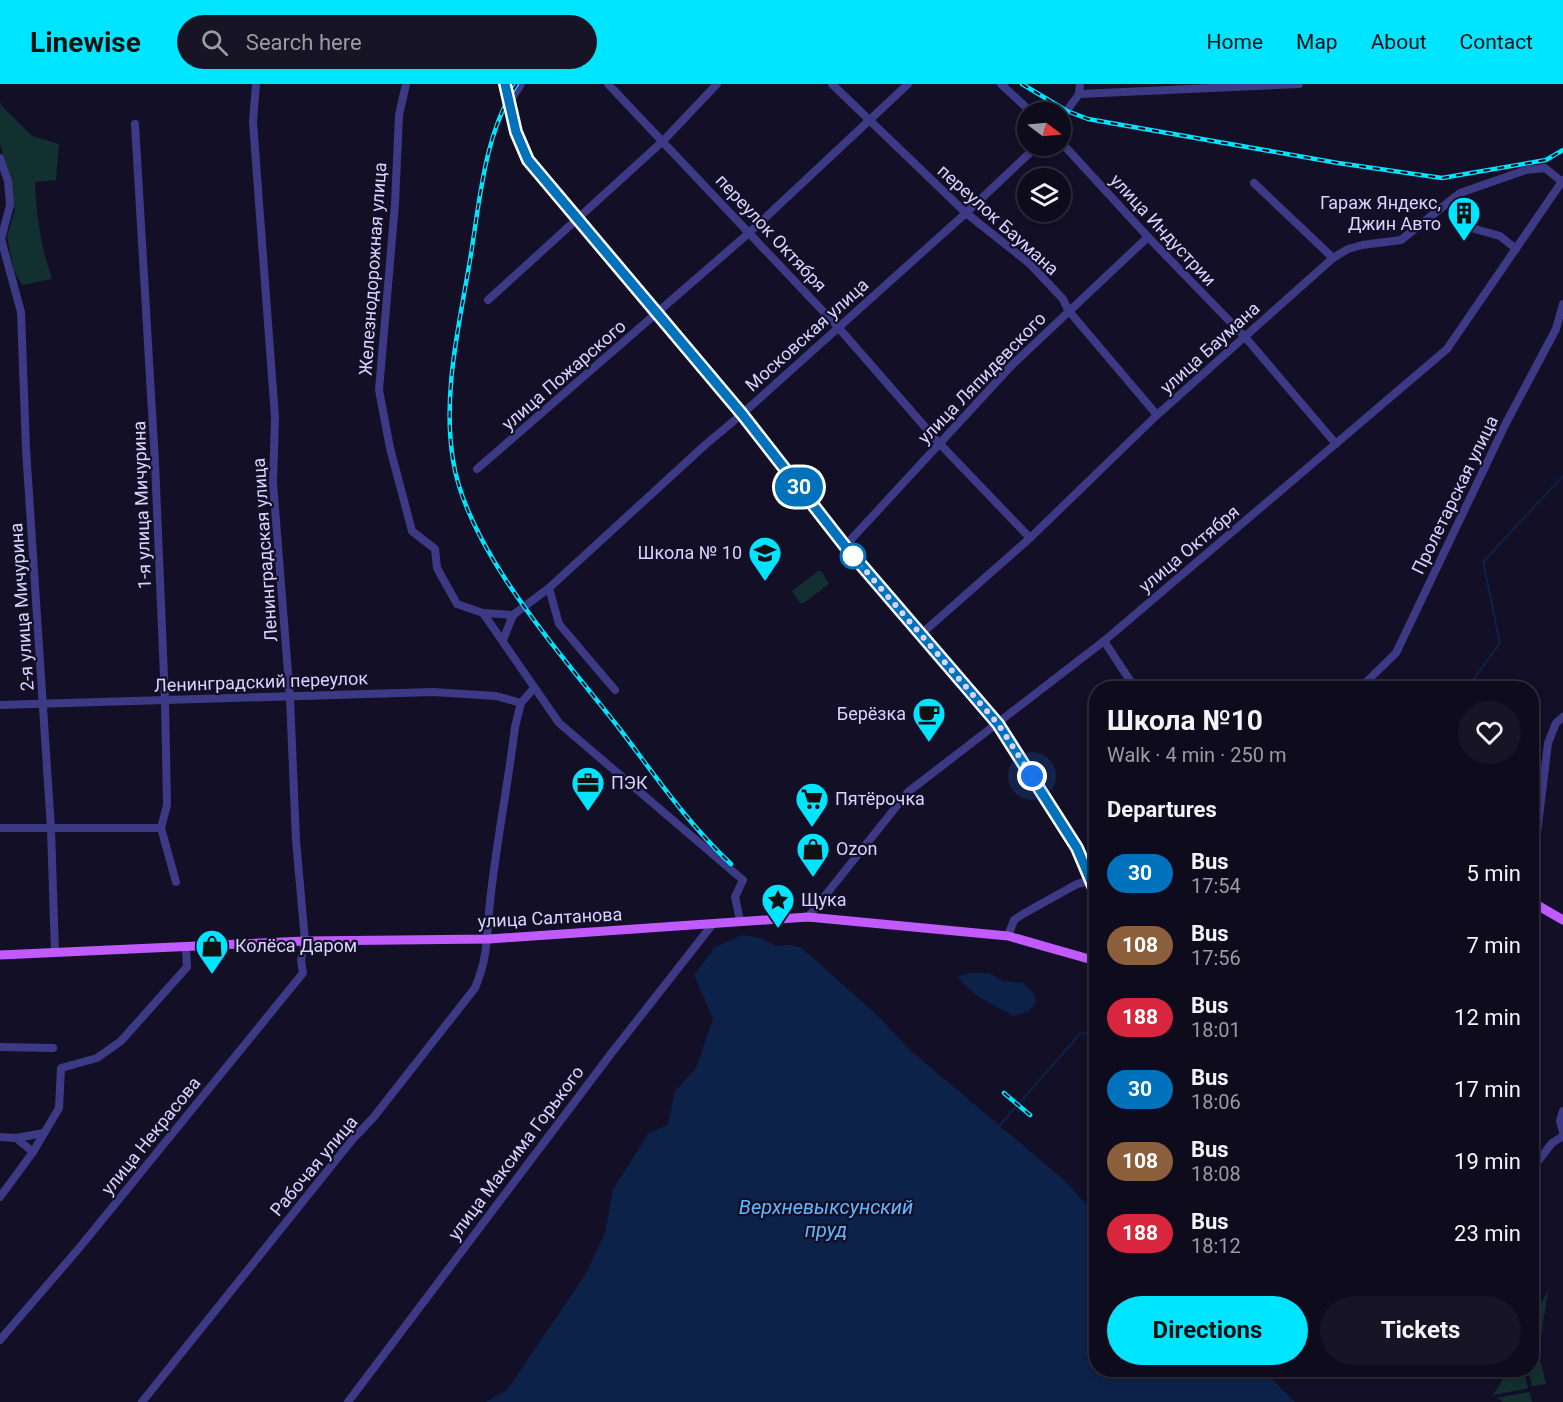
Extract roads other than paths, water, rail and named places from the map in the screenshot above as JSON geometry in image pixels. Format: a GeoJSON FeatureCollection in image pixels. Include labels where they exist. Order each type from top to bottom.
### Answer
{"type":"FeatureCollection","features":[{"type":"Feature","properties":{"kind":"main road"},"geometry":{"type":"LineString","coordinates":[[1539,906],[1563,920]]}},
{"type":"Feature","properties":{"kind":"main road","name":"улица Салтанова"},"geometry":{"type":"LineString","coordinates":[[0,955],[305,942],[489,939],[808,917],[1008,936],[1089,959]]}},
{"type":"Feature","properties":{"kind":"street","name":"Ленинградская улица"},"geometry":{"type":"LineString","coordinates":[[256,84],[253,122],[275,417],[273,483],[290,698],[296,840],[305,942]]}},
{"type":"Feature","properties":{"kind":"street","name":"Железнодорожная улица"},"geometry":{"type":"LineString","coordinates":[[406,84],[399,115],[395,204],[379,390],[390,448],[412,531],[435,549],[437,568],[457,604],[483,613]]}},
{"type":"Feature","properties":{"kind":"street"},"geometry":{"type":"LineString","coordinates":[[505,84],[516,132],[528,160],[576,220],[742,414],[845,546],[998,724],[1057,813],[1089,871]]}},
{"type":"Feature","properties":{"kind":"street"},"geometry":{"type":"LineString","coordinates":[[510,101],[521,84]]}},
{"type":"Feature","properties":{"kind":"street","name":"переулок Октября"},"geometry":{"type":"LineString","coordinates":[[608,84],[750,232],[838,327],[939,443],[1030,538]]}},
{"type":"Feature","properties":{"kind":"street"},"geometry":{"type":"LineString","coordinates":[[488,300],[663,141],[717,84]]}},
{"type":"Feature","properties":{"kind":"street","name":"переулок Баумана"},"geometry":{"type":"LineString","coordinates":[[832,84],[966,213],[1029,263],[1063,300],[1068,310],[1156,415]]}},
{"type":"Feature","properties":{"kind":"street","name":"улица Пожарского"},"geometry":{"type":"LineString","coordinates":[[477,469],[750,232],[908,84]]}},
{"type":"Feature","properties":{"kind":"street"},"geometry":{"type":"LineString","coordinates":[[1001,84],[1020,102]]}},
{"type":"Feature","properties":{"kind":"street"},"geometry":{"type":"LineString","coordinates":[[1071,106],[1080,94],[1080,84]]}},
{"type":"Feature","properties":{"kind":"street"},"geometry":{"type":"LineString","coordinates":[[1080,94],[1299,84]]}},
{"type":"Feature","properties":{"kind":"street","name":"1-я улица Мичурина"},"geometry":{"type":"LineString","coordinates":[[135,124],[153,415],[165,700],[167,805],[161,828],[176,882]]}},
{"type":"Feature","properties":{"kind":"street","name":"улица Индустрии"},"geometry":{"type":"LineString","coordinates":[[1071,153],[1245,337],[1336,444]]}},
{"type":"Feature","properties":{"kind":"street","name":"Московская улица"},"geometry":{"type":"LineString","coordinates":[[513,615],[549,588],[1026,156]]}},
{"type":"Feature","properties":{"kind":"street","name":"2-я улица Мичурина"},"geometry":{"type":"LineString","coordinates":[[0,158],[8,181],[10,205],[1,239],[21,312],[26,449],[51,828],[55,952]]}},
{"type":"Feature","properties":{"kind":"street","name":"улица Баумана"},"geometry":{"type":"LineString","coordinates":[[920,635],[1030,538],[1156,415],[1333,258],[1348,249],[1362,245],[1401,240],[1460,193],[1491,181],[1526,170],[1545,168],[1562,181]]}},
{"type":"Feature","properties":{"kind":"street","name":"улица Октября"},"geometry":{"type":"LineString","coordinates":[[808,917],[909,792],[1104,641],[1447,349],[1562,181]]}},
{"type":"Feature","properties":{"kind":"street"},"geometry":{"type":"LineString","coordinates":[[1254,183],[1333,258]]}},
{"type":"Feature","properties":{"kind":"street"},"geometry":{"type":"LineString","coordinates":[[1468,227],[1500,236],[1516,249]]}},
{"type":"Feature","properties":{"kind":"street","name":"улица Ляпидевского"},"geometry":{"type":"LineString","coordinates":[[845,546],[1012,365],[1148,237]]}},
{"type":"Feature","properties":{"kind":"street","name":"Пролетарская улица"},"geometry":{"type":"LineString","coordinates":[[1367,681],[1396,653],[1506,423],[1556,329],[1563,304]]}},
{"type":"Feature","properties":{"kind":"street"},"geometry":{"type":"LineString","coordinates":[[549,588],[559,624],[615,690]]}},
{"type":"Feature","properties":{"kind":"street"},"geometry":{"type":"LineString","coordinates":[[483,613],[513,615],[503,640]]}},
{"type":"Feature","properties":{"kind":"street"},"geometry":{"type":"LineString","coordinates":[[483,613],[559,723],[743,880],[735,897],[740,920]]}},
{"type":"Feature","properties":{"kind":"street"},"geometry":{"type":"LineString","coordinates":[[1104,641],[1130,681]]}},
{"type":"Feature","properties":{"kind":"street"},"geometry":{"type":"LineString","coordinates":[[522,703],[534,688]]}},
{"type":"Feature","properties":{"kind":"street","name":"Ленинградский переулок"},"geometry":{"type":"LineString","coordinates":[[0,705],[433,692],[496,696],[522,703]]}},
{"type":"Feature","properties":{"kind":"street","name":"Рабочая улица"},"geometry":{"type":"LineString","coordinates":[[142,1402],[352,1140],[373,1118],[475,988],[482,971],[489,939],[490,903],[515,727],[522,703]]}},
{"type":"Feature","properties":{"kind":"street"},"geometry":{"type":"LineString","coordinates":[[1539,817],[1548,743],[1556,723],[1563,717]]}},
{"type":"Feature","properties":{"kind":"street"},"geometry":{"type":"LineString","coordinates":[[0,828],[161,828]]}},
{"type":"Feature","properties":{"kind":"street"},"geometry":{"type":"LineString","coordinates":[[1008,936],[1014,920],[1077,884],[1089,881]]}},
{"type":"Feature","properties":{"kind":"street","name":"улица Максима Горького"},"geometry":{"type":"LineString","coordinates":[[348,1402],[595,1073],[712,925]]}},
{"type":"Feature","properties":{"kind":"street","name":"улица Некрасова"},"geometry":{"type":"LineString","coordinates":[[0,1340],[303,973],[301,960],[305,942]]}},
{"type":"Feature","properties":{"kind":"street"},"geometry":{"type":"LineString","coordinates":[[0,1197],[33,1152],[59,1108],[61,1068],[97,1058],[122,1041],[187,968],[186,948]]}},
{"type":"Feature","properties":{"kind":"street"},"geometry":{"type":"LineString","coordinates":[[0,1047],[53,1048]]}},
{"type":"Feature","properties":{"kind":"street"},"geometry":{"type":"LineString","coordinates":[[1563,1111],[1560,1121],[1563,1132]]}},
{"type":"Feature","properties":{"kind":"street"},"geometry":{"type":"LineString","coordinates":[[0,1137],[16,1138],[44,1133]]}},
{"type":"Feature","properties":{"kind":"street"},"geometry":{"type":"LineString","coordinates":[[1539,1160],[1552,1143],[1563,1136]]}},
{"type":"Feature","properties":{"kind":"street"},"geometry":{"type":"LineString","coordinates":[[16,1138],[33,1152]]}},
{"type":"Feature","properties":{"kind":"water","name":"Верхневыксунский пруд"},"geometry":{"type":"Polygon","coordinates":[[[742,935],[761,938],[776,946],[791,945],[802,948],[879,1017],[910,1050],[1065,1181],[1089,1207],[1089,1377],[1270,1377],[1295,1402],[485,1402],[507,1390],[585,1275],[605,1233],[613,1190],[648,1134],[668,1125],[675,1091],[696,1068],[713,1019],[694,975],[715,947],[742,935]]]}},
{"type":"Feature","properties":{"kind":"water"},"geometry":{"type":"Polygon","coordinates":[[[968,973],[989,973],[1003,981],[1023,983],[1035,995],[1036,1003],[1027,1012],[1013,1016],[978,996],[958,977],[968,973]]]}},
{"type":"Feature","properties":{"kind":"waterway"},"geometry":{"type":"LineString","coordinates":[[1472,681],[1500,643],[1483,562],[1563,476]]}},
{"type":"Feature","properties":{"kind":"waterway"},"geometry":{"type":"LineString","coordinates":[[1000,1125],[1080,1034],[1089,1032]]}},
{"type":"Feature","properties":{"kind":"railway"},"geometry":{"type":"LineString","coordinates":[[517,84],[498,123],[485,166],[454,357],[450,434],[453,460],[462,495],[477,530],[520,601],[672,798],[715,849],[731,864]]}},
{"type":"Feature","properties":{"kind":"railway"},"geometry":{"type":"LineString","coordinates":[[1022,84],[1067,111],[1088,119],[1338,163],[1442,178],[1546,160],[1563,150]]}},
{"type":"Feature","properties":{"kind":"railway"},"geometry":{"type":"LineString","coordinates":[[1004,1093],[1030,1115]]}},
{"type":"Feature","properties":{"kind":"place","name":"Гараж Яндекс, Джин Авто"},"geometry":{"type":"Point","coordinates":[1464,242]}},
{"type":"Feature","properties":{"kind":"place","name":"Школа № 10"},"geometry":{"type":"Point","coordinates":[765,582]}},
{"type":"Feature","properties":{"kind":"place","name":"Берёзка"},"geometry":{"type":"Point","coordinates":[929,743]}},
{"type":"Feature","properties":{"kind":"place","name":"ПЭК"},"geometry":{"type":"Point","coordinates":[588,812]}},
{"type":"Feature","properties":{"kind":"place","name":"Пятёрочка"},"geometry":{"type":"Point","coordinates":[812,828]}},
{"type":"Feature","properties":{"kind":"place","name":"Ozon"},"geometry":{"type":"Point","coordinates":[813,878]}},
{"type":"Feature","properties":{"kind":"place","name":"Щука"},"geometry":{"type":"Point","coordinates":[778,929]}},
{"type":"Feature","properties":{"kind":"place","name":"Колёса Даром"},"geometry":{"type":"Point","coordinates":[212,975]}}]}
